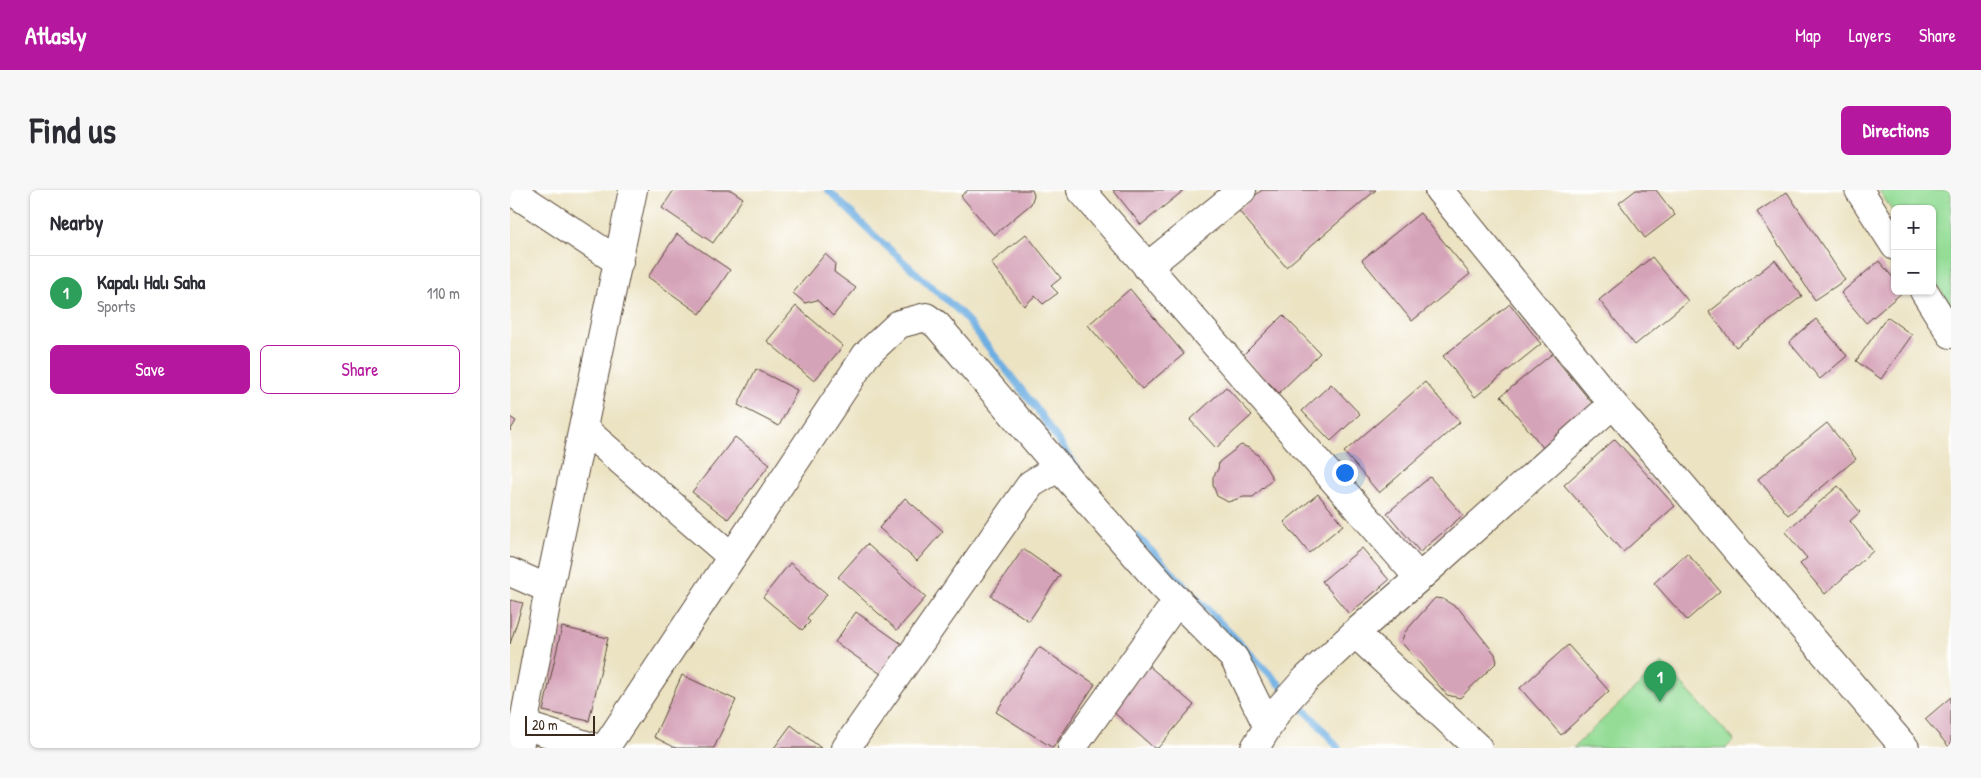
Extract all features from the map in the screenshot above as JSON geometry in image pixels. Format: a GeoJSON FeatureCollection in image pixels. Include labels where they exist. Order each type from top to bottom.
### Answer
{"type":"FeatureCollection","features":[{"type":"Feature","properties":{"kind":"street"},"geometry":{"type":"LineString","coordinates":[[510,190],[619,262]]}},
{"type":"Feature","properties":{"kind":"street"},"geometry":{"type":"LineString","coordinates":[[596,748],[521,737],[549,589],[633,190]]}},
{"type":"Feature","properties":{"kind":"street"},"geometry":{"type":"LineString","coordinates":[[1081,190],[1420,578]]}},
{"type":"Feature","properties":{"kind":"street"},"geometry":{"type":"LineString","coordinates":[[1147,267],[1242,190]]}},
{"type":"Feature","properties":{"kind":"street"},"geometry":{"type":"LineString","coordinates":[[1859,190],[1891,240]]}},
{"type":"Feature","properties":{"kind":"street"},"geometry":{"type":"LineString","coordinates":[[1443,192],[1613,404],[1905,748]]}},
{"type":"Feature","properties":{"kind":"street"},"geometry":{"type":"LineString","coordinates":[[1927,295],[1951,334]]}},
{"type":"Feature","properties":{"kind":"street"},"geometry":{"type":"LineString","coordinates":[[606,748],[866,356],[899,324],[926,317],[937,325],[1059,467],[1178,600],[1234,658],[1267,728],[1306,679],[1354,633],[1420,578],[1613,404]]}},
{"type":"Feature","properties":{"kind":"street"},"geometry":{"type":"LineString","coordinates":[[584,429],[732,557]]}},
{"type":"Feature","properties":{"kind":"street"},"geometry":{"type":"LineString","coordinates":[[846,748],[1031,484],[1059,467]]}},
{"type":"Feature","properties":{"kind":"street"},"geometry":{"type":"LineString","coordinates":[[510,572],[549,589]]}},
{"type":"Feature","properties":{"kind":"street"},"geometry":{"type":"LineString","coordinates":[[1072,748],[1178,600]]}},
{"type":"Feature","properties":{"kind":"street"},"geometry":{"type":"LineString","coordinates":[[1354,633],[1478,748]]}},
{"type":"Feature","properties":{"kind":"green space"},"geometry":{"type":"Polygon","coordinates":[[[1879,190],[1951,190],[1951,306],[1936,282],[1936,205],[1891,205],[1891,209],[1879,190]]]}},
{"type":"Feature","properties":{"kind":"green space"},"geometry":{"type":"Polygon","coordinates":[[[1662,663],[1734,740],[1726,748],[1573,748],[1662,663]]]}},
{"type":"Feature","properties":{"kind":"building"},"geometry":{"type":"Polygon","coordinates":[[[674,190],[731,190],[743,198],[713,243],[662,208],[674,190]]]}},
{"type":"Feature","properties":{"kind":"building"},"geometry":{"type":"Polygon","coordinates":[[[968,190],[1032,190],[1034,195],[1031,204],[994,235],[961,196],[968,190]]]}},
{"type":"Feature","properties":{"kind":"building"},"geometry":{"type":"Polygon","coordinates":[[[1113,190],[1184,190],[1141,225],[1113,190]]]}},
{"type":"Feature","properties":{"kind":"building"},"geometry":{"type":"Polygon","coordinates":[[[1262,190],[1376,190],[1286,267],[1238,210],[1262,190]]]}},
{"type":"Feature","properties":{"kind":"building"},"geometry":{"type":"Polygon","coordinates":[[[1636,190],[1656,190],[1675,215],[1645,238],[1619,203],[1636,190]]]}},
{"type":"Feature","properties":{"kind":"building"},"geometry":{"type":"Polygon","coordinates":[[[1787,192],[1845,280],[1815,300],[1757,212],[1787,192]]]}},
{"type":"Feature","properties":{"kind":"building"},"geometry":{"type":"Polygon","coordinates":[[[1420,213],[1470,274],[1412,321],[1362,260],[1420,213]]]}},
{"type":"Feature","properties":{"kind":"building"},"geometry":{"type":"Polygon","coordinates":[[[677,234],[730,270],[700,314],[648,277],[677,234]]]}},
{"type":"Feature","properties":{"kind":"building"},"geometry":{"type":"Polygon","coordinates":[[[1026,234],[1061,278],[1051,286],[1058,293],[1043,304],[1035,296],[1024,306],[991,263],[1026,234]]]}},
{"type":"Feature","properties":{"kind":"building"},"geometry":{"type":"Polygon","coordinates":[[[825,254],[835,263],[834,272],[856,288],[833,316],[817,300],[805,303],[793,293],[825,254]]]}},
{"type":"Feature","properties":{"kind":"building"},"geometry":{"type":"Polygon","coordinates":[[[1652,257],[1688,301],[1635,345],[1599,300],[1652,257]]]}},
{"type":"Feature","properties":{"kind":"building"},"geometry":{"type":"Polygon","coordinates":[[[1775,260],[1802,296],[1736,347],[1709,312],[1775,260]]]}},
{"type":"Feature","properties":{"kind":"building"},"geometry":{"type":"Polygon","coordinates":[[[1879,261],[1891,275],[1891,295],[1899,295],[1866,323],[1841,293],[1879,261]]]}},
{"type":"Feature","properties":{"kind":"building"},"geometry":{"type":"Polygon","coordinates":[[[1130,289],[1184,354],[1142,389],[1088,325],[1130,289]]]}},
{"type":"Feature","properties":{"kind":"building"},"geometry":{"type":"Polygon","coordinates":[[[1510,304],[1541,344],[1475,397],[1443,356],[1510,304]]]}},
{"type":"Feature","properties":{"kind":"building"},"geometry":{"type":"Polygon","coordinates":[[[796,306],[843,346],[814,381],[767,341],[796,306]]]}},
{"type":"Feature","properties":{"kind":"building"},"geometry":{"type":"Polygon","coordinates":[[[1283,315],[1320,353],[1279,393],[1242,356],[1283,315]]]}},
{"type":"Feature","properties":{"kind":"building"},"geometry":{"type":"Polygon","coordinates":[[[1887,317],[1912,335],[1881,379],[1856,361],[1887,317]]]}},
{"type":"Feature","properties":{"kind":"building"},"geometry":{"type":"Polygon","coordinates":[[[1816,319],[1847,356],[1820,379],[1789,342],[1816,319]]]}},
{"type":"Feature","properties":{"kind":"building"},"geometry":{"type":"Polygon","coordinates":[[[1552,354],[1596,408],[1545,450],[1501,396],[1552,354]]]}},
{"type":"Feature","properties":{"kind":"building"},"geometry":{"type":"Polygon","coordinates":[[[756,369],[797,390],[779,426],[738,405],[756,369]]]}},
{"type":"Feature","properties":{"kind":"building"},"geometry":{"type":"Polygon","coordinates":[[[1425,382],[1460,422],[1379,493],[1344,452],[1425,382]]]}},
{"type":"Feature","properties":{"kind":"building"},"geometry":{"type":"Polygon","coordinates":[[[1331,384],[1360,414],[1331,441],[1302,411],[1331,384]]]}},
{"type":"Feature","properties":{"kind":"building"},"geometry":{"type":"Polygon","coordinates":[[[1226,387],[1252,415],[1216,448],[1190,420],[1226,387]]]}},
{"type":"Feature","properties":{"kind":"building"},"geometry":{"type":"Polygon","coordinates":[[[510,417],[516,421],[510,431],[510,417]]]}},
{"type":"Feature","properties":{"kind":"building"},"geometry":{"type":"Polygon","coordinates":[[[1827,423],[1856,459],[1788,515],[1758,479],[1827,423]]]}},
{"type":"Feature","properties":{"kind":"building"},"geometry":{"type":"Polygon","coordinates":[[[735,437],[770,464],[728,519],[692,492],[735,437]]]}},
{"type":"Feature","properties":{"kind":"building"},"geometry":{"type":"Polygon","coordinates":[[[1615,439],[1675,506],[1623,552],[1564,485],[1615,439]]]}},
{"type":"Feature","properties":{"kind":"building"},"geometry":{"type":"Polygon","coordinates":[[[1241,445],[1258,455],[1273,479],[1253,497],[1243,497],[1228,502],[1217,496],[1213,485],[1213,477],[1218,469],[1219,462],[1241,445]]]}},
{"type":"Feature","properties":{"kind":"building"},"geometry":{"type":"Polygon","coordinates":[[[1430,477],[1463,515],[1420,552],[1387,513],[1430,477]]]}},
{"type":"Feature","properties":{"kind":"building"},"geometry":{"type":"Polygon","coordinates":[[[1838,486],[1860,512],[1850,521],[1873,551],[1825,594],[1800,564],[1807,558],[1785,532],[1838,486]]]}},
{"type":"Feature","properties":{"kind":"building"},"geometry":{"type":"Polygon","coordinates":[[[1318,494],[1343,525],[1309,553],[1284,522],[1318,494]]]}},
{"type":"Feature","properties":{"kind":"building"},"geometry":{"type":"Polygon","coordinates":[[[905,498],[943,531],[917,561],[879,528],[905,498]]]}},
{"type":"Feature","properties":{"kind":"building"},"geometry":{"type":"Polygon","coordinates":[[[867,544],[926,597],[897,630],[838,577],[867,544]]]}},
{"type":"Feature","properties":{"kind":"building"},"geometry":{"type":"Polygon","coordinates":[[[1362,548],[1389,580],[1349,614],[1322,581],[1362,548]]]}},
{"type":"Feature","properties":{"kind":"building"},"geometry":{"type":"Polygon","coordinates":[[[1023,549],[1060,575],[1029,621],[991,596],[1023,549]]]}},
{"type":"Feature","properties":{"kind":"building"},"geometry":{"type":"Polygon","coordinates":[[[1687,553],[1720,591],[1687,620],[1654,583],[1687,553]]]}},
{"type":"Feature","properties":{"kind":"building"},"geometry":{"type":"Polygon","coordinates":[[[790,563],[827,594],[807,618],[810,622],[802,630],[763,597],[790,563]]]}},
{"type":"Feature","properties":{"kind":"building"},"geometry":{"type":"Polygon","coordinates":[[[1435,598],[1443,599],[1459,609],[1495,654],[1497,662],[1460,698],[1447,695],[1401,642],[1405,632],[1435,598]]]}},
{"type":"Feature","properties":{"kind":"building"},"geometry":{"type":"Polygon","coordinates":[[[510,600],[523,603],[510,644],[510,600]]]}},
{"type":"Feature","properties":{"kind":"building"},"geometry":{"type":"Polygon","coordinates":[[[856,612],[902,644],[881,674],[835,642],[856,612]]]}},
{"type":"Feature","properties":{"kind":"building"},"geometry":{"type":"Polygon","coordinates":[[[562,627],[608,638],[589,721],[543,711],[562,627]]]}},
{"type":"Feature","properties":{"kind":"building"},"geometry":{"type":"Polygon","coordinates":[[[1568,645],[1609,691],[1561,735],[1520,688],[1568,645]]]}},
{"type":"Feature","properties":{"kind":"building"},"geometry":{"type":"Polygon","coordinates":[[[1039,647],[1095,684],[1053,748],[996,712],[1039,647]]]}},
{"type":"Feature","properties":{"kind":"building"},"geometry":{"type":"Polygon","coordinates":[[[1149,666],[1194,705],[1158,748],[1154,748],[1111,710],[1149,666]]]}},
{"type":"Feature","properties":{"kind":"building"},"geometry":{"type":"Polygon","coordinates":[[[682,675],[736,700],[714,748],[676,748],[654,737],[682,675]]]}},
{"type":"Feature","properties":{"kind":"building"},"geometry":{"type":"Polygon","coordinates":[[[1951,697],[1951,748],[1950,748],[1925,719],[1951,697]]]}},
{"type":"Feature","properties":{"kind":"building"},"geometry":{"type":"Polygon","coordinates":[[[791,725],[821,748],[774,748],[791,725]]]}},
{"type":"Feature","properties":{"kind":"waterway"},"geometry":{"type":"LineString","coordinates":[[828,190],[875,236],[962,314],[1036,408],[1080,472]]}},
{"type":"Feature","properties":{"kind":"waterway"},"geometry":{"type":"LineString","coordinates":[[1137,536],[1287,692]]}},
{"type":"Feature","properties":{"kind":"waterway"},"geometry":{"type":"LineString","coordinates":[[1295,700],[1338,748]]}},
{"type":"Feature","properties":{"kind":"place","name":"Kapalı Halı Saha"},"geometry":{"type":"Point","coordinates":[1660,702]}}]}
